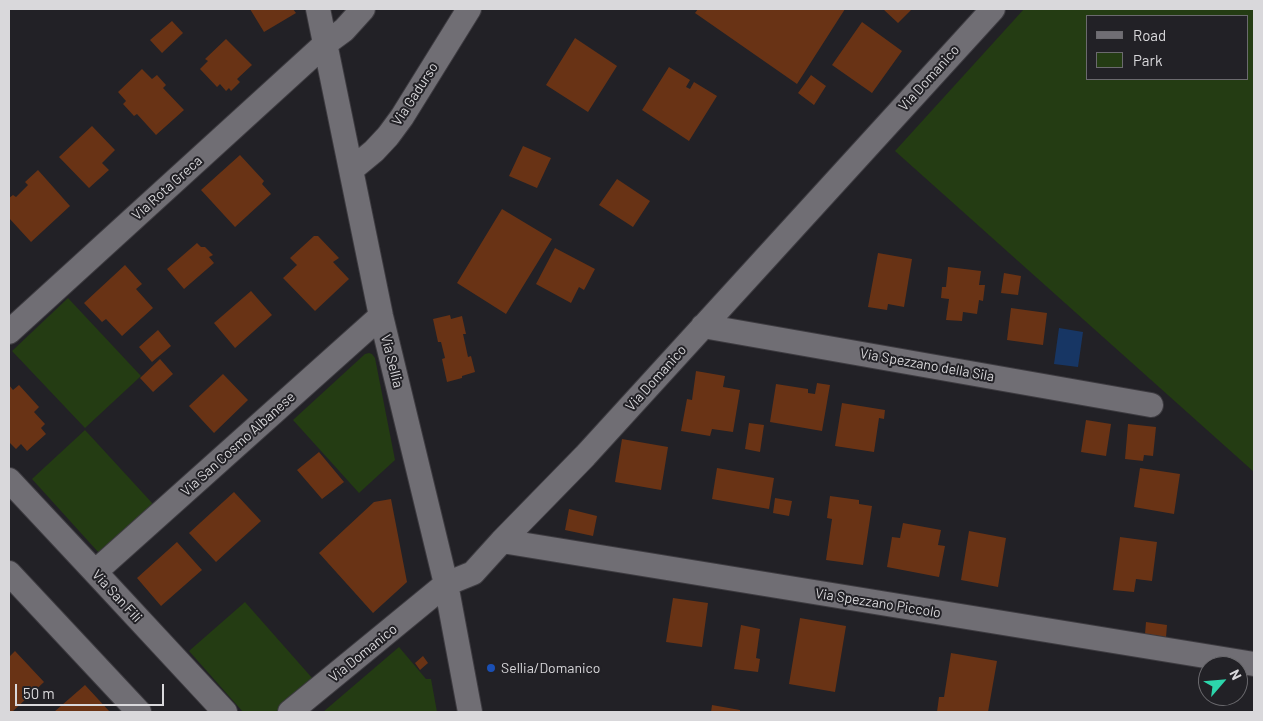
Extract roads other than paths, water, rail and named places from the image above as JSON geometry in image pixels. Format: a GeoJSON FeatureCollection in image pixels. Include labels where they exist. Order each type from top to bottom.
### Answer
{"type":"FeatureCollection","features":[{"type":"Feature","properties":{"kind":"street","name":"Via Sellia"},"geometry":{"type":"LineString","coordinates":[[318,9],[381,316],[446,584],[470,712]]}},
{"type":"Feature","properties":{"kind":"street","name":"Via Rota Greca"},"geometry":{"type":"LineString","coordinates":[[9,332],[325,44],[344,30],[363,9]]}},
{"type":"Feature","properties":{"kind":"street","name":"Via Gadurso"},"geometry":{"type":"LineString","coordinates":[[351,170],[374,151],[402,117],[469,9]]}},
{"type":"Feature","properties":{"kind":"street","name":"Via Domanico"},"geometry":{"type":"LineString","coordinates":[[290,712],[446,584],[473,573],[585,456],[993,9]]}},
{"type":"Feature","properties":{"kind":"street","name":"Via San Cosmo Albanese"},"geometry":{"type":"LineString","coordinates":[[96,572],[381,316]]}},
{"type":"Feature","properties":{"kind":"street","name":"Via Spezzano della Sila"},"geometry":{"type":"LineString","coordinates":[[703,326],[1151,405]]}},
{"type":"Feature","properties":{"kind":"street","name":"Via San Fili"},"geometry":{"type":"LineString","coordinates":[[9,480],[225,712]]}},
{"type":"Feature","properties":{"kind":"street","name":"Via Spezzano Piccolo"},"geometry":{"type":"LineString","coordinates":[[502,541],[1254,664]]}},
{"type":"Feature","properties":{"kind":"street"},"geometry":{"type":"LineString","coordinates":[[9,573],[138,712]]}},
{"type":"Feature","properties":{"kind":"water"},"geometry":{"type":"Polygon","coordinates":[[[1059,328],[1083,332],[1078,367],[1054,364],[1059,328]]]}},
{"type":"Feature","properties":{"kind":"place","name":"Sellia/Domanico"},"geometry":{"type":"Point","coordinates":[491,668]}}]}
